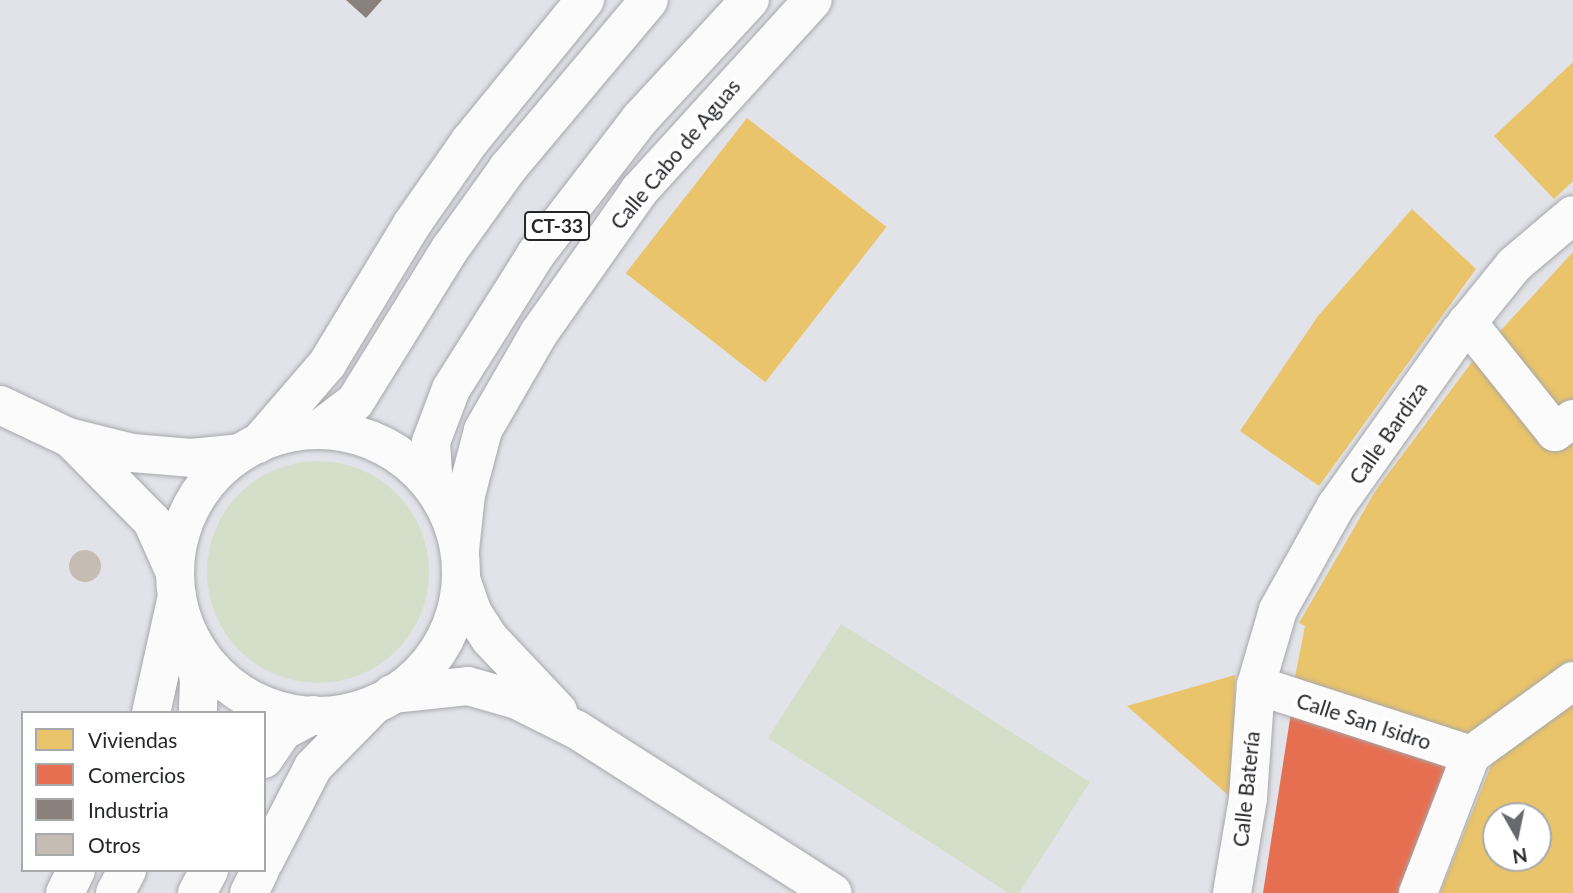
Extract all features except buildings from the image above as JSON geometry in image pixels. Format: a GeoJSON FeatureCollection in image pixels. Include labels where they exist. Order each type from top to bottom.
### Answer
{"type":"FeatureCollection","features":[{"type":"Feature","properties":{"kind":"main road"},"geometry":{"type":"LineString","coordinates":[[0,405],[68,437],[161,457],[249,448],[327,364],[411,223],[470,141],[585,0]]}},
{"type":"Feature","properties":{"kind":"main road","name":"CT-33"},"geometry":{"type":"LineString","coordinates":[[176,585],[188,514],[210,480],[249,448],[318,430],[355,402],[450,249],[500,178],[649,0]]}},
{"type":"Feature","properties":{"kind":"main road","name":"CT-33"},"geometry":{"type":"LineString","coordinates":[[461,565],[434,488],[431,442],[451,389],[536,254],[640,119],[750,0]]}},
{"type":"Feature","properties":{"kind":"main road","name":"Calle Cabo de Aguas"},"geometry":{"type":"LineString","coordinates":[[384,699],[436,654],[454,618],[466,495],[483,430],[540,333],[647,182],[813,0]]}},
{"type":"Feature","properties":{"kind":"main road","name":"Calle Bardiza"},"geometry":{"type":"LineString","coordinates":[[1256,685],[1278,610],[1336,506],[1467,322],[1514,265],[1573,215]]}},
{"type":"Feature","properties":{"kind":"main road"},"geometry":{"type":"LineString","coordinates":[[1467,322],[1555,432],[1573,419]]}},
{"type":"Feature","properties":{"kind":"main road","name":"CT-33"},"geometry":{"type":"LineString","coordinates":[[318,430],[383,446],[434,488]]}},
{"type":"Feature","properties":{"kind":"main road"},"geometry":{"type":"LineString","coordinates":[[68,437],[152,520],[176,585],[190,636],[200,680],[198,711]]}},
{"type":"Feature","properties":{"kind":"main road"},"geometry":{"type":"LineString","coordinates":[[461,565],[473,613],[490,639],[577,730]]}},
{"type":"Feature","properties":{"kind":"main road"},"geometry":{"type":"LineString","coordinates":[[152,711],[176,585]]}},
{"type":"Feature","properties":{"kind":"main road"},"geometry":{"type":"LineString","coordinates":[[190,636],[215,671],[250,698],[313,715]]}},
{"type":"Feature","properties":{"kind":"main road"},"geometry":{"type":"LineString","coordinates":[[1418,893],[1471,755],[1573,681]]}},
{"type":"Feature","properties":{"kind":"main road","name":"Calle San Isidro"},"geometry":{"type":"LineString","coordinates":[[1256,685],[1471,755]]}},
{"type":"Feature","properties":{"kind":"main road","name":"Calle Batería"},"geometry":{"type":"LineString","coordinates":[[1232,893],[1248,798],[1256,685]]}},
{"type":"Feature","properties":{"kind":"main road"},"geometry":{"type":"LineString","coordinates":[[266,756],[283,731],[313,715],[447,687],[493,691],[577,730],[833,893]]}},
{"type":"Feature","properties":{"kind":"main road"},"geometry":{"type":"LineString","coordinates":[[266,858],[313,767],[384,699]]}},
{"type":"Feature","properties":{"kind":"main road"},"geometry":{"type":"LineString","coordinates":[[65,893],[75,872]]}},
{"type":"Feature","properties":{"kind":"main road"},"geometry":{"type":"LineString","coordinates":[[116,893],[126,872]]}},
{"type":"Feature","properties":{"kind":"main road"},"geometry":{"type":"LineString","coordinates":[[197,893],[208,872]]}},
{"type":"Feature","properties":{"kind":"main road"},"geometry":{"type":"LineString","coordinates":[[249,893],[259,872]]}},
{"type":"Feature","properties":{"kind":"green space"},"geometry":{"type":"Polygon","coordinates":[[[307,461],[329,461],[361,469],[397,493],[421,529],[429,572],[421,615],[397,651],[361,675],[329,683],[307,683],[275,675],[239,651],[215,615],[207,583],[207,561],[215,529],[239,493],[275,469],[307,461]]]}},
{"type":"Feature","properties":{"kind":"green space"},"geometry":{"type":"Polygon","coordinates":[[[841,624],[1090,782],[1019,893],[1009,893],[768,738],[841,624]]]}}]}
